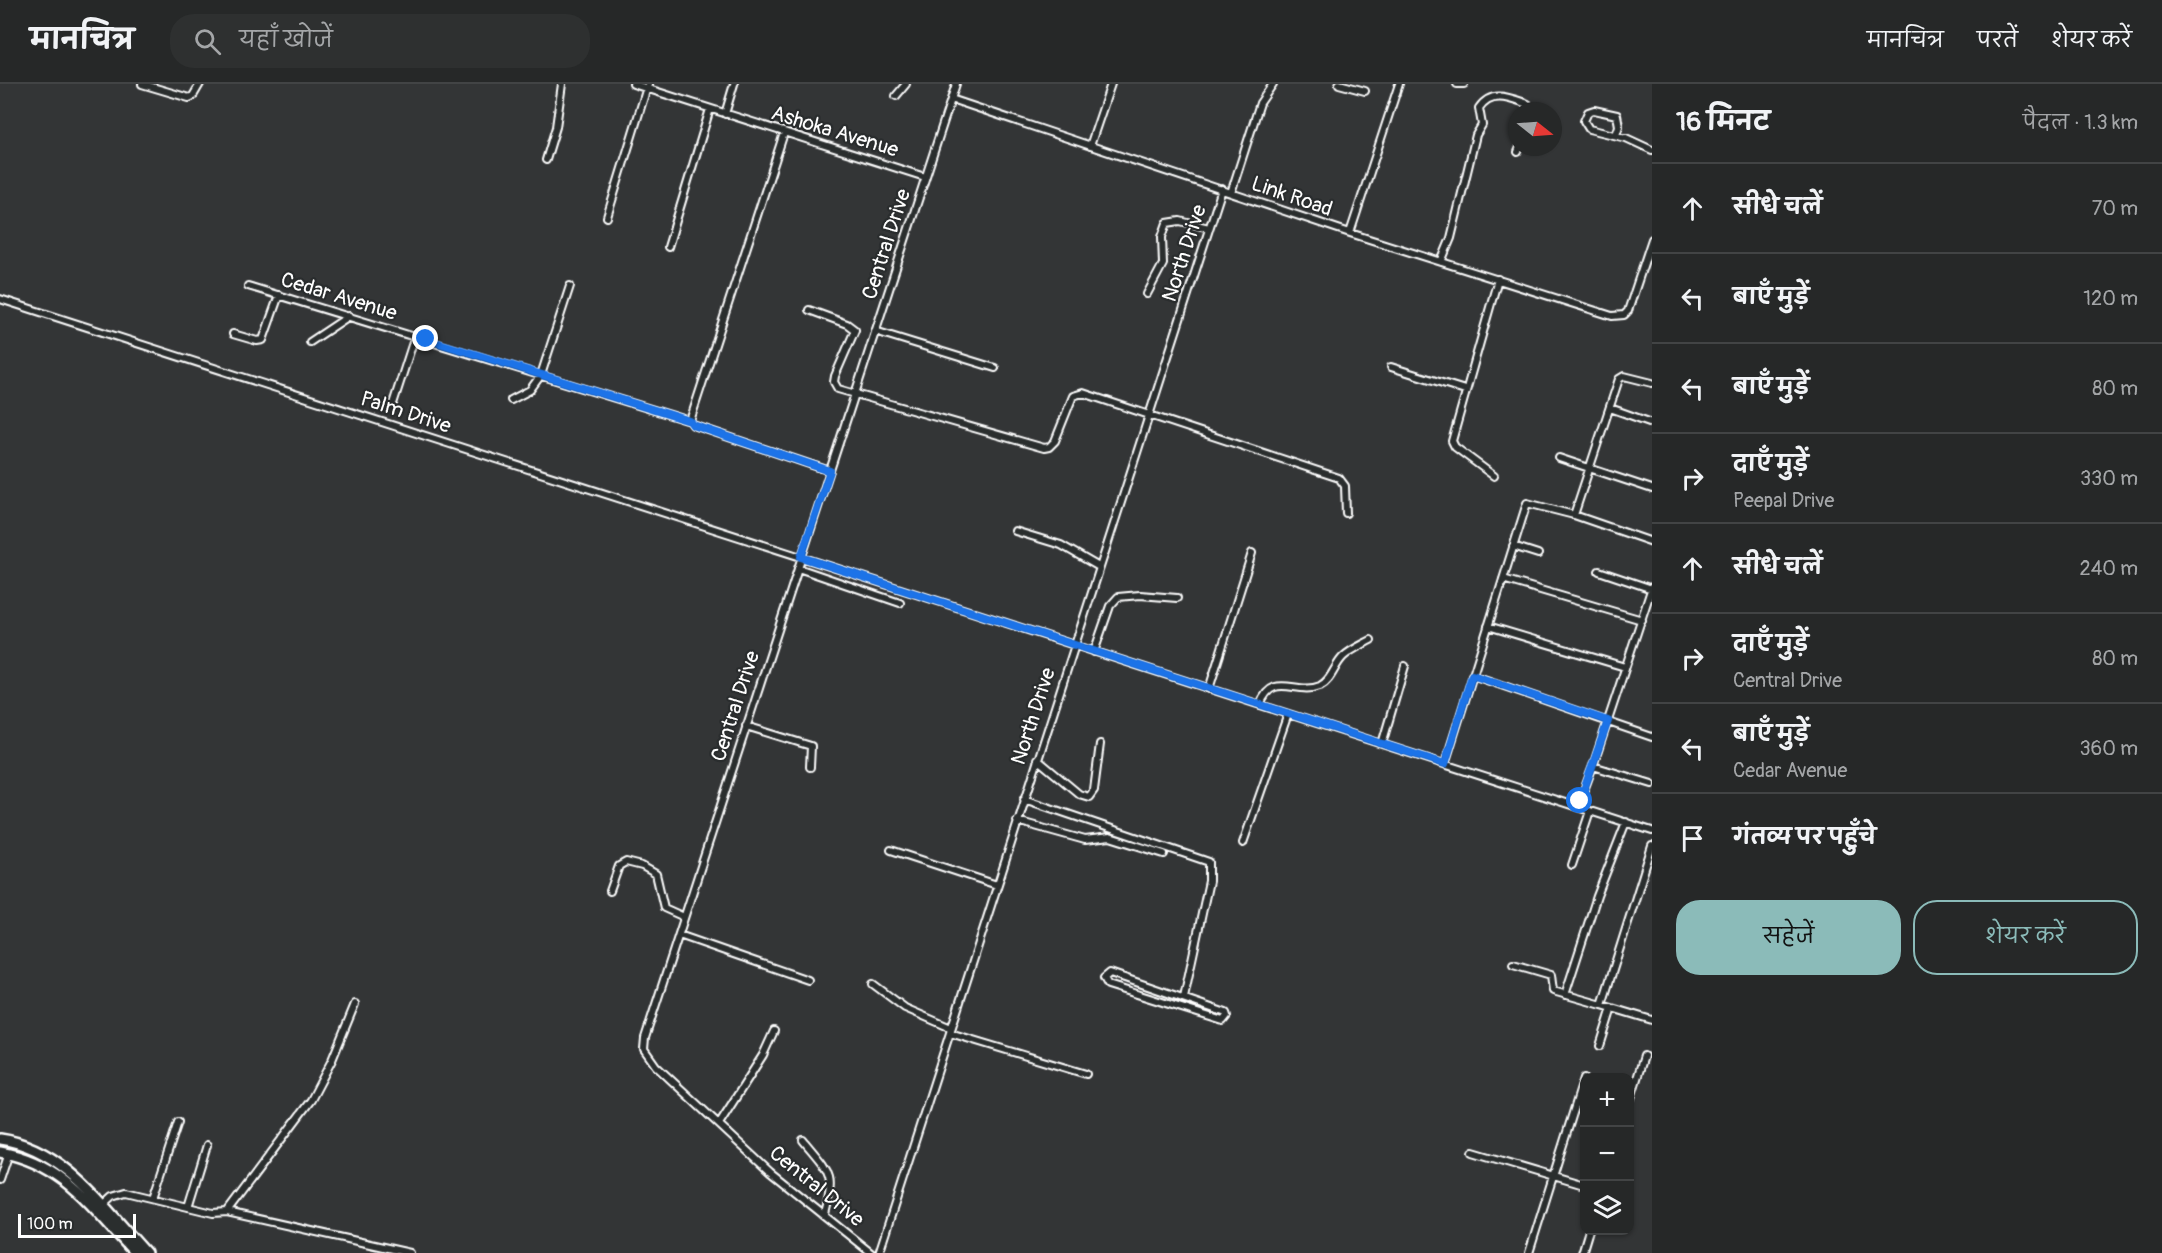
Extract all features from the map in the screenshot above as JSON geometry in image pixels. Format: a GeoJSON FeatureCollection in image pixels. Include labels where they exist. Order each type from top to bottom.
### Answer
{"type":"FeatureCollection","features":[{"type":"Feature","properties":{"kind":"main road"},"geometry":{"type":"LineString","coordinates":[[0,1139],[40,1150],[67,1167],[135,1253]]}},
{"type":"Feature","properties":{"kind":"main road"},"geometry":{"type":"LineString","coordinates":[[4,1153],[36,1161],[62,1176],[146,1253]]}},
{"type":"Feature","properties":{"kind":"street"},"geometry":{"type":"LineString","coordinates":[[142,84],[189,98],[193,96],[200,84]]}},
{"type":"Feature","properties":{"kind":"street"},"geometry":{"type":"LineString","coordinates":[[546,160],[556,127],[562,84]]}},
{"type":"Feature","properties":{"kind":"street","name":"Ashoka Avenue"},"geometry":{"type":"LineString","coordinates":[[633,84],[648,86],[725,114],[925,177]]}},
{"type":"Feature","properties":{"kind":"street"},"geometry":{"type":"LineString","coordinates":[[725,114],[734,84]]}},
{"type":"Feature","properties":{"kind":"street"},"geometry":{"type":"LineString","coordinates":[[896,96],[906,84]]}},
{"type":"Feature","properties":{"kind":"street","name":"Central Drive"},"geometry":{"type":"LineString","coordinates":[[871,1253],[771,1172],[656,1066],[644,1049],[645,1038],[678,935],[956,84]]}},
{"type":"Feature","properties":{"kind":"street"},"geometry":{"type":"LineString","coordinates":[[1090,146],[1111,84]]}},
{"type":"Feature","properties":{"kind":"street"},"geometry":{"type":"LineString","coordinates":[[1231,193],[1260,103],[1273,84]]}},
{"type":"Feature","properties":{"kind":"street"},"geometry":{"type":"LineString","coordinates":[[1339,84],[1365,91]]}},
{"type":"Feature","properties":{"kind":"street"},"geometry":{"type":"LineString","coordinates":[[1350,233],[1399,84]]}},
{"type":"Feature","properties":{"kind":"street"},"geometry":{"type":"LineString","coordinates":[[1457,84],[1464,84]]}},
{"type":"Feature","properties":{"kind":"street"},"geometry":{"type":"LineString","coordinates":[[607,217],[648,86]]}},
{"type":"Feature","properties":{"kind":"street"},"geometry":{"type":"LineString","coordinates":[[1441,262],[1450,238],[1476,135],[1482,125],[1479,108],[1497,95],[1521,102]]}},
{"type":"Feature","properties":{"kind":"street","name":"Link Road"},"geometry":{"type":"LineString","coordinates":[[951,99],[1350,233],[1612,316],[1624,315],[1628,311],[1652,239]]}},
{"type":"Feature","properties":{"kind":"street"},"geometry":{"type":"LineString","coordinates":[[668,247],[710,109]]}},
{"type":"Feature","properties":{"kind":"street"},"geometry":{"type":"LineString","coordinates":[[1616,135],[1619,126],[1617,115],[1594,110],[1588,112],[1584,121],[1586,127],[1616,135],[1652,150]]}},
{"type":"Feature","properties":{"kind":"street"},"geometry":{"type":"LineString","coordinates":[[690,421],[784,133]]}},
{"type":"Feature","properties":{"kind":"street","name":"North Drive"},"geometry":{"type":"LineString","coordinates":[[879,1253],[1073,645],[1222,189]]}},
{"type":"Feature","properties":{"kind":"street"},"geometry":{"type":"LineString","coordinates":[[1147,294],[1163,264],[1162,237],[1167,223],[1180,221],[1209,228]]}},
{"type":"Feature","properties":{"kind":"street"},"geometry":{"type":"LineString","coordinates":[[1494,476],[1455,447],[1452,441],[1498,279]]}},
{"type":"Feature","properties":{"kind":"street","name":"Cedar Avenue"},"geometry":{"type":"LineString","coordinates":[[248,286],[690,421],[693,425],[830,471]]}},
{"type":"Feature","properties":{"kind":"street"},"geometry":{"type":"LineString","coordinates":[[511,400],[530,390],[541,375],[570,286]]}},
{"type":"Feature","properties":{"kind":"street"},"geometry":{"type":"LineString","coordinates":[[233,334],[257,341],[263,340],[279,295]]}},
{"type":"Feature","properties":{"kind":"street","name":"Palm Drive"},"geometry":{"type":"LineString","coordinates":[[0,299],[1652,831]]}},
{"type":"Feature","properties":{"kind":"street"},"geometry":{"type":"LineString","coordinates":[[809,310],[847,324],[855,330],[834,382],[838,389],[1044,448],[1049,447],[1055,441],[1076,393],[1339,478],[1344,482],[1346,513]]}},
{"type":"Feature","properties":{"kind":"street"},"geometry":{"type":"LineString","coordinates":[[310,342],[349,316]]}},
{"type":"Feature","properties":{"kind":"street"},"geometry":{"type":"LineString","coordinates":[[875,331],[994,368]]}},
{"type":"Feature","properties":{"kind":"street"},"geometry":{"type":"LineString","coordinates":[[392,407],[415,336]]}},
{"type":"Feature","properties":{"kind":"street"},"geometry":{"type":"LineString","coordinates":[[1391,367],[1465,390]]}},
{"type":"Feature","properties":{"kind":"street"},"geometry":{"type":"LineString","coordinates":[[1574,515],[1622,376],[1652,382]]}},
{"type":"Feature","properties":{"kind":"street"},"geometry":{"type":"LineString","coordinates":[[1610,408],[1652,423]]}},
{"type":"Feature","properties":{"kind":"street"},"geometry":{"type":"LineString","coordinates":[[1559,458],[1652,489]]}},
{"type":"Feature","properties":{"kind":"street"},"geometry":{"type":"LineString","coordinates":[[1445,764],[1528,502],[1652,542]]}},
{"type":"Feature","properties":{"kind":"street"},"geometry":{"type":"LineString","coordinates":[[1015,531],[1060,545],[1099,567]]}},
{"type":"Feature","properties":{"kind":"street"},"geometry":{"type":"LineString","coordinates":[[1513,546],[1539,554]]}},
{"type":"Feature","properties":{"kind":"street"},"geometry":{"type":"LineString","coordinates":[[1209,689],[1252,553]]}},
{"type":"Feature","properties":{"kind":"street"},"geometry":{"type":"LineString","coordinates":[[798,568],[900,603]]}},
{"type":"Feature","properties":{"kind":"street"},"geometry":{"type":"LineString","coordinates":[[1580,801],[1652,588],[1599,571]]}},
{"type":"Feature","properties":{"kind":"street"},"geometry":{"type":"LineString","coordinates":[[1503,579],[1642,620]]}},
{"type":"Feature","properties":{"kind":"street"},"geometry":{"type":"LineString","coordinates":[[1094,652],[1110,606],[1118,597],[1140,595],[1177,598]]}},
{"type":"Feature","properties":{"kind":"street"},"geometry":{"type":"LineString","coordinates":[[1488,626],[1626,667]]}},
{"type":"Feature","properties":{"kind":"street"},"geometry":{"type":"LineString","coordinates":[[1260,705],[1266,692],[1279,686],[1319,686],[1329,678],[1347,653],[1371,640]]}},
{"type":"Feature","properties":{"kind":"street"},"geometry":{"type":"LineString","coordinates":[[1382,744],[1406,666]]}},
{"type":"Feature","properties":{"kind":"street"},"geometry":{"type":"LineString","coordinates":[[1472,675],[1652,737]]}},
{"type":"Feature","properties":{"kind":"street"},"geometry":{"type":"LineString","coordinates":[[1243,843],[1288,714]]}},
{"type":"Feature","properties":{"kind":"street"},"geometry":{"type":"LineString","coordinates":[[747,726],[811,746],[810,766]]}},
{"type":"Feature","properties":{"kind":"street"},"geometry":{"type":"LineString","coordinates":[[1037,759],[1079,794],[1089,797],[1094,790],[1101,744]]}},
{"type":"Feature","properties":{"kind":"street"},"geometry":{"type":"LineString","coordinates":[[1593,766],[1652,784]]}},
{"type":"Feature","properties":{"kind":"street"},"geometry":{"type":"LineString","coordinates":[[1024,799],[1209,862],[1209,881],[1184,997]]}},
{"type":"Feature","properties":{"kind":"street"},"geometry":{"type":"LineString","coordinates":[[1572,865],[1590,812]]}},
{"type":"Feature","properties":{"kind":"street"},"geometry":{"type":"LineString","coordinates":[[1017,821],[1085,840],[1110,837],[1164,854]]}},
{"type":"Feature","properties":{"kind":"street"},"geometry":{"type":"LineString","coordinates":[[1565,995],[1597,896],[1626,822]]}},
{"type":"Feature","properties":{"kind":"street"},"geometry":{"type":"LineString","coordinates":[[1602,1005],[1652,846]]}},
{"type":"Feature","properties":{"kind":"street"},"geometry":{"type":"LineString","coordinates":[[891,850],[997,885]]}},
{"type":"Feature","properties":{"kind":"street"},"geometry":{"type":"LineString","coordinates":[[610,891],[619,866],[626,862],[642,866],[656,874],[664,908],[684,917]]}},
{"type":"Feature","properties":{"kind":"street"},"geometry":{"type":"LineString","coordinates":[[678,935],[808,980]]}},
{"type":"Feature","properties":{"kind":"street"},"geometry":{"type":"LineString","coordinates":[[1513,964],[1551,975],[1552,991],[1652,1020]]}},
{"type":"Feature","properties":{"kind":"street"},"geometry":{"type":"LineString","coordinates":[[1110,973],[1184,997],[1226,1013],[1226,1019],[1198,1014],[1108,985],[1104,978],[1110,973]]}},
{"type":"Feature","properties":{"kind":"street"},"geometry":{"type":"LineString","coordinates":[[873,984],[905,1008],[951,1030],[1086,1074]]}},
{"type":"Feature","properties":{"kind":"street"},"geometry":{"type":"LineString","coordinates":[[227,1212],[311,1100],[332,1060],[355,1004]]}},
{"type":"Feature","properties":{"kind":"street"},"geometry":{"type":"LineString","coordinates":[[1600,1046],[1612,1008]]}},
{"type":"Feature","properties":{"kind":"street"},"geometry":{"type":"LineString","coordinates":[[719,1124],[756,1066],[774,1031]]}},
{"type":"Feature","properties":{"kind":"street"},"geometry":{"type":"LineString","coordinates":[[1634,1086],[1644,1056]]}},
{"type":"Feature","properties":{"kind":"street"},"geometry":{"type":"LineString","coordinates":[[1529,1253],[1580,1090]]}},
{"type":"Feature","properties":{"kind":"street"},"geometry":{"type":"LineString","coordinates":[[153,1198],[178,1122]]}},
{"type":"Feature","properties":{"kind":"street"},"geometry":{"type":"LineString","coordinates":[[803,1140],[830,1174],[831,1192],[825,1214]]}},
{"type":"Feature","properties":{"kind":"street"},"geometry":{"type":"LineString","coordinates":[[188,1207],[207,1145]]}},
{"type":"Feature","properties":{"kind":"street"},"geometry":{"type":"LineString","coordinates":[[1473,1152],[1580,1184]]}},
{"type":"Feature","properties":{"kind":"street"},"geometry":{"type":"LineString","coordinates":[[0,1180],[4,1153]]}},
{"type":"Feature","properties":{"kind":"street"},"geometry":{"type":"LineString","coordinates":[[99,1209],[122,1192],[217,1214],[227,1212],[406,1253]]}},
{"type":"Feature","properties":{"kind":"street"},"geometry":{"type":"LineString","coordinates":[[1582,1253],[1587,1235]]}},
{"type":"Feature","properties":{"kind":"route"},"geometry":{"type":"LineString","coordinates":[[426,339],[690,421],[693,425],[830,471],[801,557],[1073,645],[1445,764],[1472,675],[1608,721],[1580,801]]}}]}
